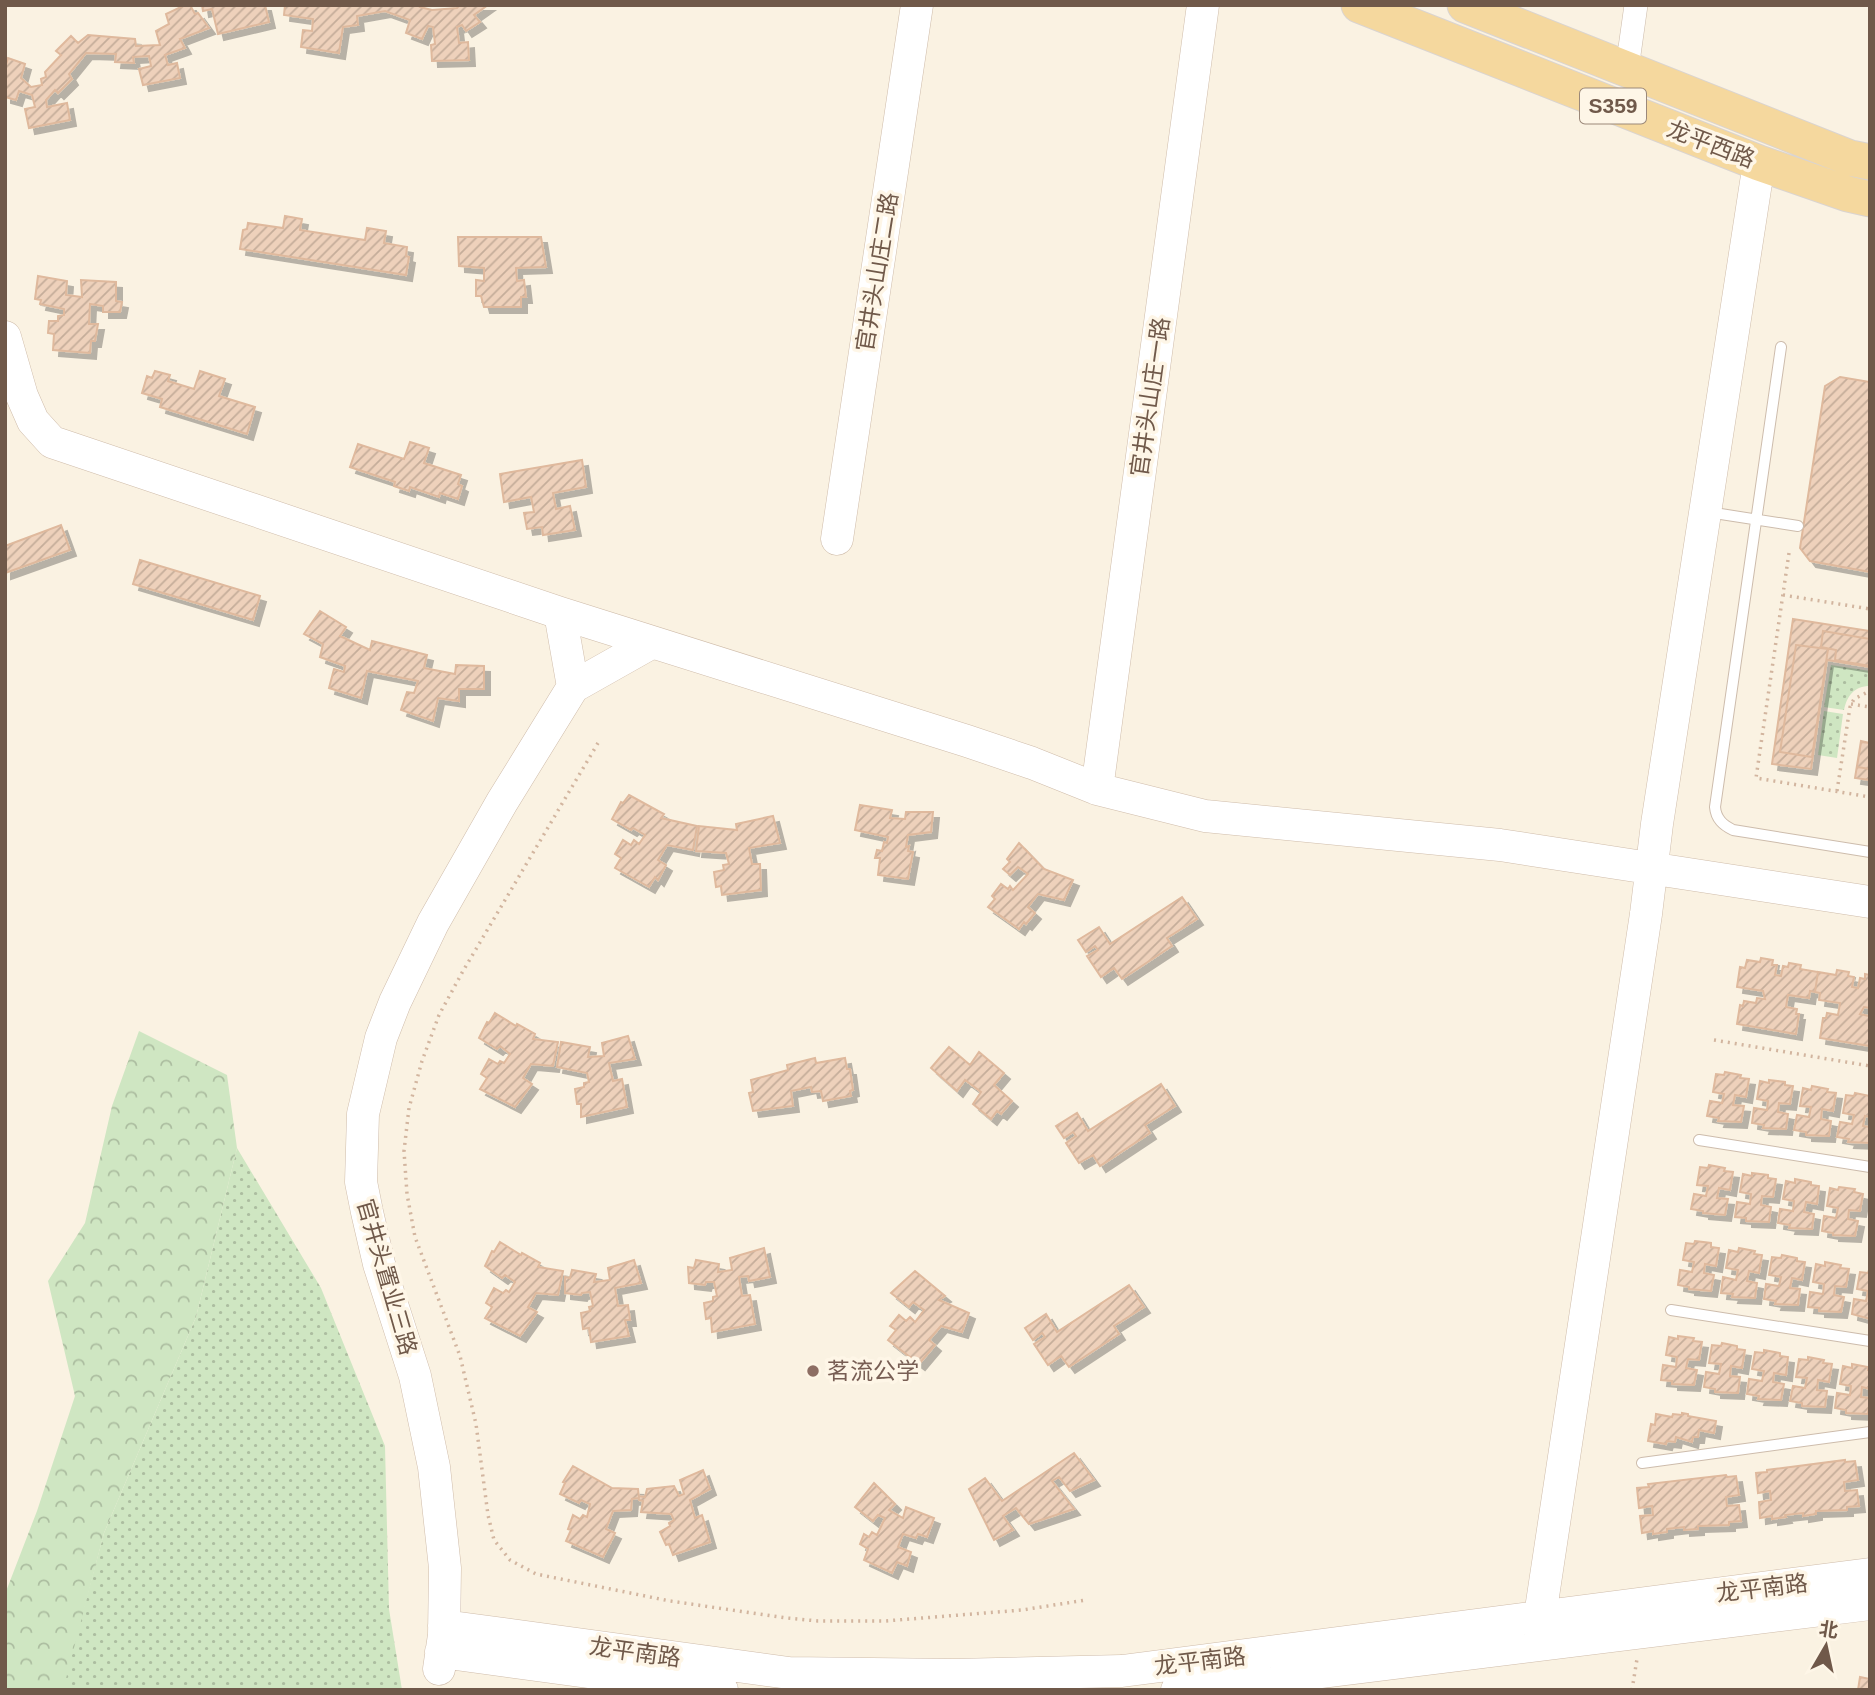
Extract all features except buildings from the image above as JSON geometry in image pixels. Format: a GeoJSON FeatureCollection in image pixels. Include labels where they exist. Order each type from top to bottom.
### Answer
{"type":"FeatureCollection","features":[{"type":"Feature","properties":{"kind":"main road","name":"龙平西路"},"geometry":{"type":"LineString","coordinates":[[1359,5],[1759,163],[1870,199]]}},
{"type":"Feature","properties":{"kind":"main road","name":"龙平西路"},"geometry":{"type":"LineString","coordinates":[[1465,5],[1850,158],[1870,162]]}},
{"type":"Feature","properties":{"kind":"street","name":"官井头山庄二路"},"geometry":{"type":"LineString","coordinates":[[837,539],[917,5]]}},
{"type":"Feature","properties":{"kind":"street","name":"官井头山庄一路"},"geometry":{"type":"LineString","coordinates":[[1097,789],[1203,5]]}},
{"type":"Feature","properties":{"kind":"street"},"geometry":{"type":"LineString","coordinates":[[1627,69],[1636,5]]}},
{"type":"Feature","properties":{"kind":"street"},"geometry":{"type":"LineString","coordinates":[[1540,1616],[1759,163]]}},
{"type":"Feature","properties":{"kind":"street"},"geometry":{"type":"LineString","coordinates":[[5,337],[33,421],[52,442],[559,613],[967,741],[1097,789],[1205,816],[1500,845],[1870,902]]}},
{"type":"Feature","properties":{"kind":"street"},"geometry":{"type":"LineString","coordinates":[[559,613],[573,687]]}},
{"type":"Feature","properties":{"kind":"street","name":"官井头置业三路"},"geometry":{"type":"LineString","coordinates":[[441,1649],[445,1568],[434,1467],[415,1376],[379,1264],[367,1212],[361,1182],[363,1114],[381,1038],[412,964],[466,864],[573,687],[651,643]]}},
{"type":"Feature","properties":{"kind":"street","name":"龙平南路"},"geometry":{"type":"LineString","coordinates":[[441,1649],[789,1673],[955,1675],[1122,1671],[1870,1574]]}},
{"type":"Feature","properties":{"kind":"street","name":"龙平南路"},"geometry":{"type":"LineString","coordinates":[[1177,1690],[1870,1604]]}},
{"type":"Feature","properties":{"kind":"street","name":"龙平南路"},"geometry":{"type":"LineString","coordinates":[[441,1649],[722,1690]]}},
{"type":"Feature","properties":{"kind":"lane"},"geometry":{"type":"LineString","coordinates":[[1781,347],[1716,814],[1720,821],[1733,830],[1870,852]]}},
{"type":"Feature","properties":{"kind":"lane"},"geometry":{"type":"LineString","coordinates":[[1705,512],[1798,526]]}},
{"type":"Feature","properties":{"kind":"lane"},"geometry":{"type":"LineString","coordinates":[[1699,1140],[1870,1167]]}},
{"type":"Feature","properties":{"kind":"lane"},"geometry":{"type":"LineString","coordinates":[[1671,1310],[1870,1341]]}},
{"type":"Feature","properties":{"kind":"lane"},"geometry":{"type":"LineString","coordinates":[[1643,1463],[1870,1432]]}},
{"type":"Feature","properties":{"kind":"path"},"geometry":{"type":"LineString","coordinates":[[1789,553],[1756,778],[1870,797]]}},
{"type":"Feature","properties":{"kind":"path"},"geometry":{"type":"LineString","coordinates":[[1783,594],[1870,609]]}},
{"type":"Feature","properties":{"kind":"path"},"geometry":{"type":"LineString","coordinates":[[1837,791],[1851,704],[1854,699],[1870,691]]}},
{"type":"Feature","properties":{"kind":"path"},"geometry":{"type":"LineString","coordinates":[[1851,704],[1870,707]]}},
{"type":"Feature","properties":{"kind":"path"},"geometry":{"type":"LineString","coordinates":[[598,743],[439,1015],[409,1108],[404,1151],[407,1194],[415,1237],[460,1356],[475,1424],[494,1541],[510,1560],[536,1574],[670,1601],[787,1618],[885,1621],[1022,1610],[1086,1600]]}},
{"type":"Feature","properties":{"kind":"path"},"geometry":{"type":"LineString","coordinates":[[1714,1040],[1870,1066]]}},
{"type":"Feature","properties":{"kind":"path"},"geometry":{"type":"LineString","coordinates":[[1632,1690],[1638,1657]]}},
{"type":"Feature","properties":{"kind":"green space"},"geometry":{"type":"Polygon","coordinates":[[[1831,665],[1870,671],[1870,686],[1852,693],[1844,710],[1824,707],[1831,665]]]}},
{"type":"Feature","properties":{"kind":"green space"},"geometry":{"type":"Polygon","coordinates":[[[1824,711],[1843,714],[1837,758],[1818,755],[1824,711]]]}},
{"type":"Feature","properties":{"kind":"green space"},"geometry":{"type":"Polygon","coordinates":[[[139,1031],[227,1075],[237,1148],[196,1317],[104,1533],[63,1690],[5,1690],[5,1594],[37,1511],[75,1396],[48,1281],[85,1223],[112,1106],[139,1031]]]}},
{"type":"Feature","properties":{"kind":"green space"},"geometry":{"type":"Polygon","coordinates":[[[237,1148],[321,1288],[385,1446],[389,1609],[402,1690],[62,1689],[104,1533],[196,1317],[237,1148]]]}},
{"type":"Feature","properties":{"kind":"place","name":"茗流公学"},"geometry":{"type":"Point","coordinates":[813,1371]}}]}
